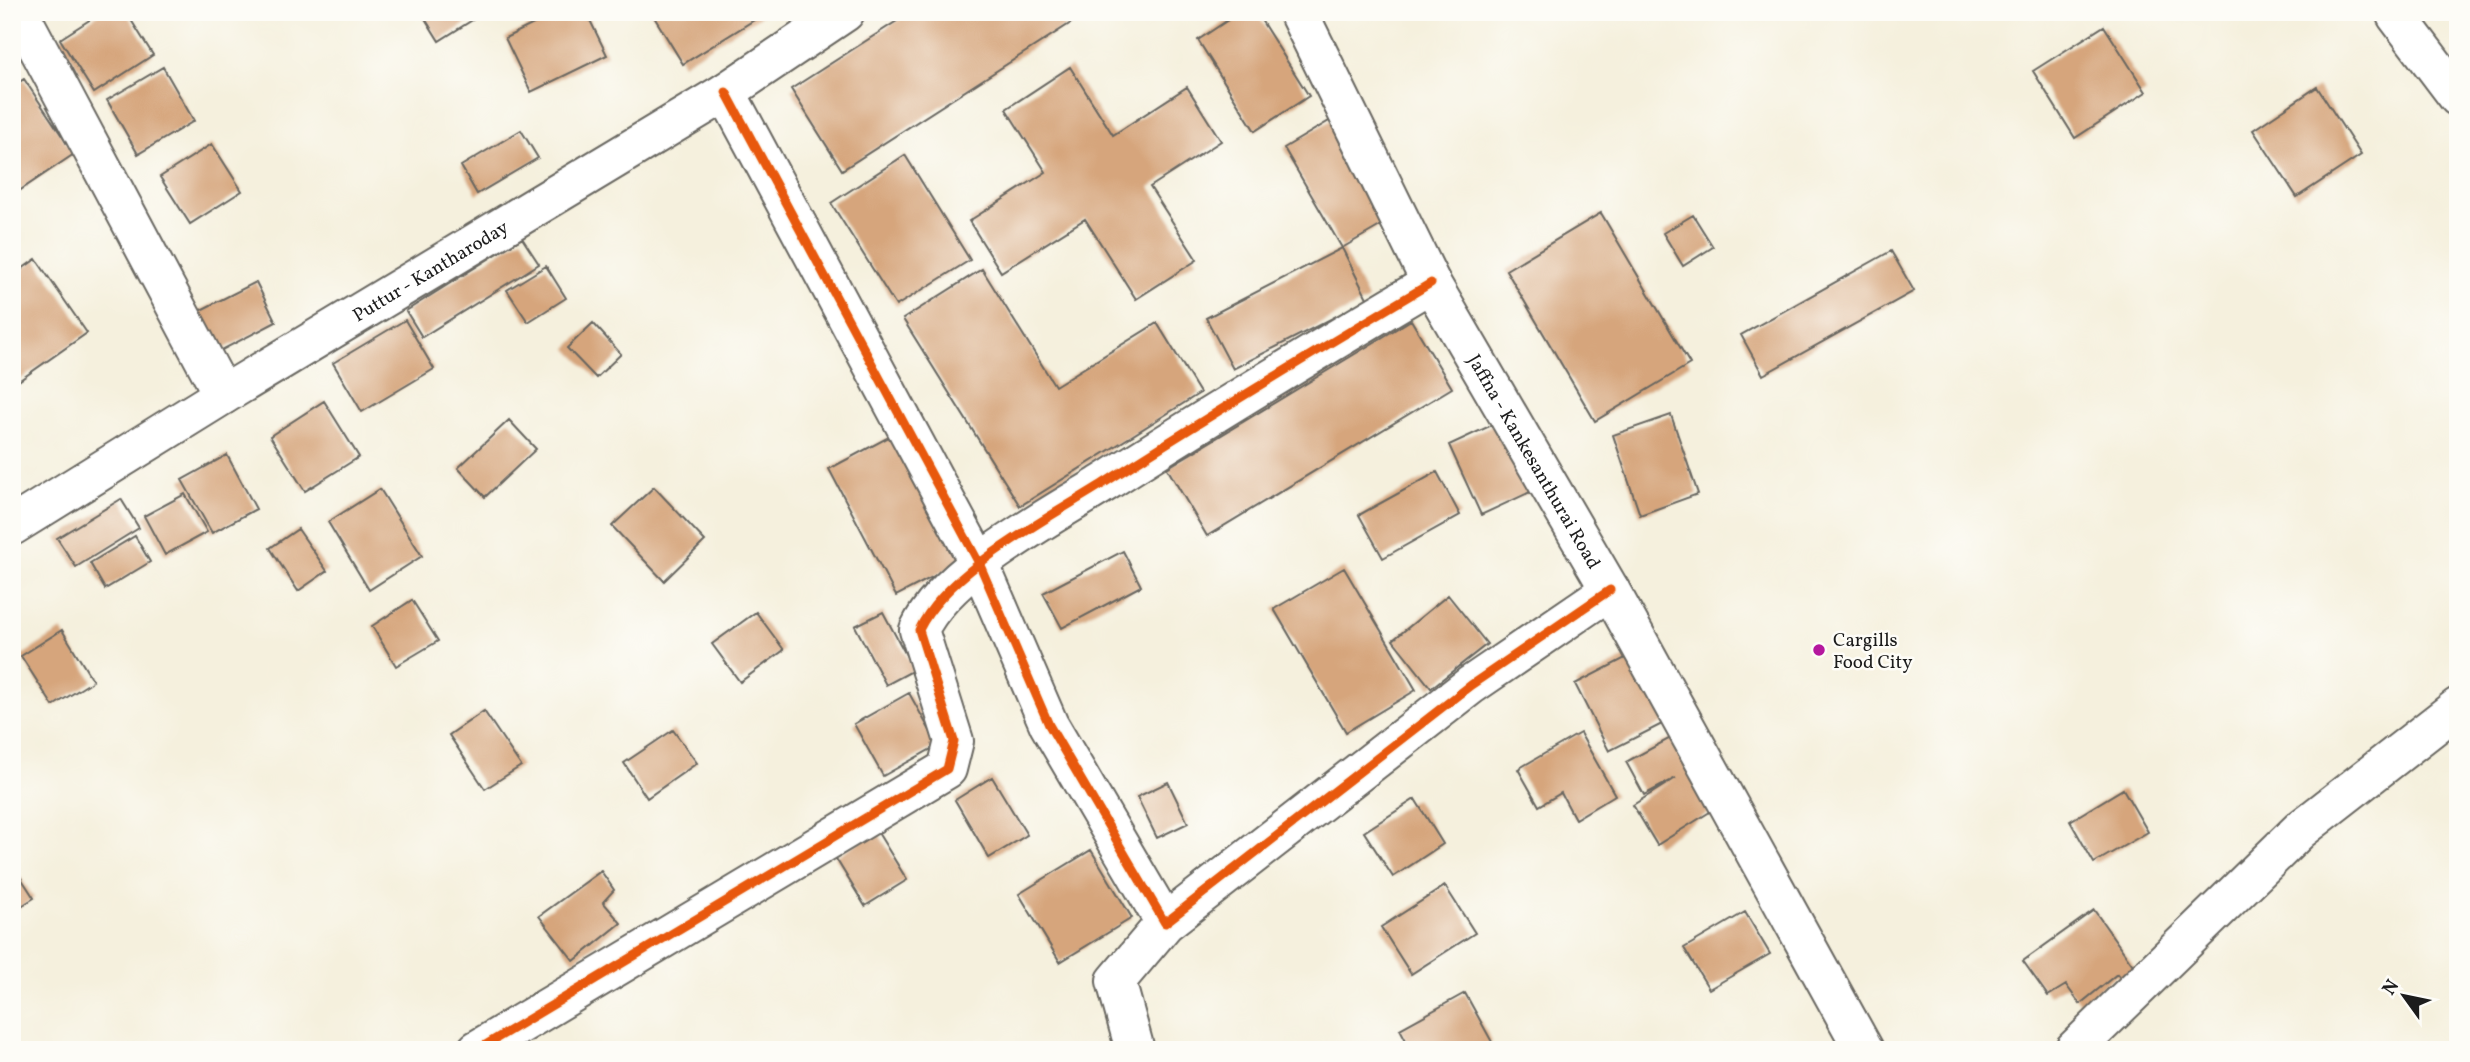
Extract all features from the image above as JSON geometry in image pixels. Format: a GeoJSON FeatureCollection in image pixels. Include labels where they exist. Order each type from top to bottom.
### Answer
{"type":"FeatureCollection","features":[{"type":"Feature","properties":{"kind":"street"},"geometry":{"type":"LineString","coordinates":[[19,12],[223,395]]}},
{"type":"Feature","properties":{"kind":"street","name":"Puttur - Kantharoday"},"geometry":{"type":"LineString","coordinates":[[12,526],[223,395],[726,92],[845,12]]}},
{"type":"Feature","properties":{"kind":"street","name":"Jaffna - Kankesanthurai Road"},"geometry":{"type":"LineString","coordinates":[[1298,12],[1432,283],[1610,590],[1864,1050]]}},
{"type":"Feature","properties":{"kind":"street"},"geometry":{"type":"LineString","coordinates":[[2396,15],[2458,97]]}},
{"type":"Feature","properties":{"kind":"street"},"geometry":{"type":"LineString","coordinates":[[726,92],[979,563],[1049,725],[1165,923]]}},
{"type":"Feature","properties":{"kind":"street"},"geometry":{"type":"LineString","coordinates":[[477,1050],[947,769],[954,741],[919,630],[926,614],[979,563],[1236,399],[1432,283]]}},
{"type":"Feature","properties":{"kind":"street"},"geometry":{"type":"LineString","coordinates":[[1135,1050],[1116,982],[1165,923],[1471,685],[1610,590]]}},
{"type":"Feature","properties":{"kind":"street"},"geometry":{"type":"LineString","coordinates":[[2074,1050],[2300,830],[2458,707]]}},
{"type":"Feature","properties":{"kind":"building"},"geometry":{"type":"Polygon","coordinates":[[[102,12],[126,12],[153,55],[94,93],[60,39],[102,12]]]}},
{"type":"Feature","properties":{"kind":"building"},"geometry":{"type":"Polygon","coordinates":[[[421,12],[485,12],[439,41],[421,12]]]}},
{"type":"Feature","properties":{"kind":"building"},"geometry":{"type":"Polygon","coordinates":[[[558,12],[586,12],[607,55],[531,92],[505,38],[558,12]]]}},
{"type":"Feature","properties":{"kind":"building"},"geometry":{"type":"Polygon","coordinates":[[[651,12],[767,12],[683,64],[651,12]]]}},
{"type":"Feature","properties":{"kind":"building"},"geometry":{"type":"Polygon","coordinates":[[[911,12],[1088,12],[842,170],[791,89],[911,12]]]}},
{"type":"Feature","properties":{"kind":"building"},"geometry":{"type":"Polygon","coordinates":[[[1240,12],[1256,12],[1309,96],[1255,131],[1198,40],[1240,12]]]}},
{"type":"Feature","properties":{"kind":"building"},"geometry":{"type":"Polygon","coordinates":[[[2104,26],[2146,92],[2075,138],[2033,71],[2104,26]]]}},
{"type":"Feature","properties":{"kind":"building"},"geometry":{"type":"Polygon","coordinates":[[[163,67],[194,121],[138,154],[107,100],[163,67]]]}},
{"type":"Feature","properties":{"kind":"building"},"geometry":{"type":"Polygon","coordinates":[[[1070,67],[1113,135],[1187,87],[1221,141],[1150,187],[1197,260],[1136,299],[1085,219],[1001,272],[969,221],[1046,172],[1006,109],[1070,67]]]}},
{"type":"Feature","properties":{"kind":"building"},"geometry":{"type":"Polygon","coordinates":[[[24,79],[74,154],[19,191],[12,181],[12,87],[24,79]]]}},
{"type":"Feature","properties":{"kind":"building"},"geometry":{"type":"Polygon","coordinates":[[[2317,87],[2361,155],[2297,197],[2253,130],[2317,87]]]}},
{"type":"Feature","properties":{"kind":"building"},"geometry":{"type":"Polygon","coordinates":[[[1336,117],[1394,218],[1342,248],[1284,148],[1336,117]]]}},
{"type":"Feature","properties":{"kind":"building"},"geometry":{"type":"Polygon","coordinates":[[[521,130],[538,158],[477,194],[461,166],[521,130]]]}},
{"type":"Feature","properties":{"kind":"building"},"geometry":{"type":"Polygon","coordinates":[[[212,144],[242,191],[190,224],[160,177],[212,144]]]}},
{"type":"Feature","properties":{"kind":"building"},"geometry":{"type":"Polygon","coordinates":[[[905,155],[970,260],[896,306],[831,203],[905,155]]]}},
{"type":"Feature","properties":{"kind":"building"},"geometry":{"type":"Polygon","coordinates":[[[1601,213],[1690,364],[1595,421],[1506,270],[1601,213]]]}},
{"type":"Feature","properties":{"kind":"building"},"geometry":{"type":"Polygon","coordinates":[[[1693,215],[1713,247],[1683,266],[1663,233],[1693,215]]]}},
{"type":"Feature","properties":{"kind":"building"},"geometry":{"type":"Polygon","coordinates":[[[522,238],[539,264],[422,337],[406,311],[522,238]]]}},
{"type":"Feature","properties":{"kind":"building"},"geometry":{"type":"Polygon","coordinates":[[[1342,248],[1368,300],[1233,369],[1206,318],[1342,248]]]}},
{"type":"Feature","properties":{"kind":"building"},"geometry":{"type":"Polygon","coordinates":[[[1891,251],[1914,291],[1763,375],[1741,335],[1891,251]]]}},
{"type":"Feature","properties":{"kind":"building"},"geometry":{"type":"Polygon","coordinates":[[[36,259],[87,333],[17,382],[12,375],[12,276],[36,259]]]}},
{"type":"Feature","properties":{"kind":"building"},"geometry":{"type":"Polygon","coordinates":[[[546,266],[566,298],[528,322],[507,290],[546,266]]]}},
{"type":"Feature","properties":{"kind":"building"},"geometry":{"type":"Polygon","coordinates":[[[982,269],[1055,386],[1157,323],[1200,393],[1020,506],[903,319],[982,269]]]}},
{"type":"Feature","properties":{"kind":"building"},"geometry":{"type":"Polygon","coordinates":[[[256,282],[276,322],[218,352],[197,312],[256,282]]]}},
{"type":"Feature","properties":{"kind":"building"},"geometry":{"type":"Polygon","coordinates":[[[405,320],[434,369],[362,412],[333,363],[405,320]]]}},
{"type":"Feature","properties":{"kind":"building"},"geometry":{"type":"Polygon","coordinates":[[[1411,320],[1452,388],[1207,536],[1167,468],[1411,320]]]}},
{"type":"Feature","properties":{"kind":"building"},"geometry":{"type":"Polygon","coordinates":[[[593,323],[621,354],[596,378],[567,348],[593,323]]]}},
{"type":"Feature","properties":{"kind":"building"},"geometry":{"type":"Polygon","coordinates":[[[324,401],[359,457],[305,491],[270,436],[324,401]]]}},
{"type":"Feature","properties":{"kind":"building"},"geometry":{"type":"Polygon","coordinates":[[[1671,415],[1698,494],[1640,515],[1613,435],[1671,415]]]}},
{"type":"Feature","properties":{"kind":"building"},"geometry":{"type":"Polygon","coordinates":[[[1509,417],[1541,487],[1481,515],[1449,445],[1509,417]]]}},
{"type":"Feature","properties":{"kind":"building"},"geometry":{"type":"Polygon","coordinates":[[[509,420],[536,449],[485,497],[458,468],[509,420]]]}},
{"type":"Feature","properties":{"kind":"building"},"geometry":{"type":"Polygon","coordinates":[[[900,431],[967,559],[896,596],[829,469],[900,431]]]}},
{"type":"Feature","properties":{"kind":"building"},"geometry":{"type":"Polygon","coordinates":[[[227,455],[256,509],[212,533],[182,480],[227,455]]]}},
{"type":"Feature","properties":{"kind":"building"},"geometry":{"type":"Polygon","coordinates":[[[1437,472],[1460,515],[1383,558],[1359,515],[1437,472]]]}},
{"type":"Feature","properties":{"kind":"building"},"geometry":{"type":"Polygon","coordinates":[[[654,487],[705,541],[664,581],[612,526],[654,487]]]}},
{"type":"Feature","properties":{"kind":"building"},"geometry":{"type":"Polygon","coordinates":[[[380,489],[422,556],[369,590],[328,522],[380,489]]]}},
{"type":"Feature","properties":{"kind":"building"},"geometry":{"type":"Polygon","coordinates":[[[185,494],[207,532],[165,555],[144,516],[185,494]]]}},
{"type":"Feature","properties":{"kind":"building"},"geometry":{"type":"Polygon","coordinates":[[[121,499],[139,528],[76,567],[57,538],[121,499]]]}},
{"type":"Feature","properties":{"kind":"building"},"geometry":{"type":"Polygon","coordinates":[[[298,529],[327,571],[298,591],[270,548],[298,529]]]}},
{"type":"Feature","properties":{"kind":"building"},"geometry":{"type":"Polygon","coordinates":[[[135,536],[150,562],[105,589],[90,563],[135,536]]]}},
{"type":"Feature","properties":{"kind":"building"},"geometry":{"type":"Polygon","coordinates":[[[1123,551],[1141,586],[1062,628],[1043,593],[1123,551]]]}},
{"type":"Feature","properties":{"kind":"building"},"geometry":{"type":"Polygon","coordinates":[[[1344,568],[1416,690],[1346,732],[1274,609],[1344,568]]]}},
{"type":"Feature","properties":{"kind":"building"},"geometry":{"type":"Polygon","coordinates":[[[1448,595],[1487,644],[1431,688],[1393,640],[1448,595]]]}},
{"type":"Feature","properties":{"kind":"building"},"geometry":{"type":"Polygon","coordinates":[[[412,600],[438,641],[396,666],[372,626],[412,600]]]}},
{"type":"Feature","properties":{"kind":"building"},"geometry":{"type":"Polygon","coordinates":[[[756,612],[784,650],[740,682],[712,644],[756,612]]]}},
{"type":"Feature","properties":{"kind":"building"},"geometry":{"type":"Polygon","coordinates":[[[883,612],[914,670],[886,685],[855,626],[883,612]]]}},
{"type":"Feature","properties":{"kind":"building"},"geometry":{"type":"Polygon","coordinates":[[[62,630],[93,681],[53,706],[21,656],[62,630]]]}},
{"type":"Feature","properties":{"kind":"building"},"geometry":{"type":"Polygon","coordinates":[[[1631,655],[1666,722],[1609,751],[1575,684],[1631,655]]]}},
{"type":"Feature","properties":{"kind":"building"},"geometry":{"type":"Polygon","coordinates":[[[909,693],[938,745],[883,776],[854,724],[909,693]]]}},
{"type":"Feature","properties":{"kind":"building"},"geometry":{"type":"Polygon","coordinates":[[[484,711],[521,766],[485,789],[449,735],[484,711]]]}},
{"type":"Feature","properties":{"kind":"building"},"geometry":{"type":"Polygon","coordinates":[[[673,730],[697,763],[647,798],[624,763],[673,730]]]}},
{"type":"Feature","properties":{"kind":"building"},"geometry":{"type":"Polygon","coordinates":[[[1580,733],[1615,795],[1575,819],[1561,793],[1539,806],[1518,769],[1580,733]]]}},
{"type":"Feature","properties":{"kind":"building"},"geometry":{"type":"Polygon","coordinates":[[[1676,735],[1713,810],[1657,845],[1633,805],[1676,778],[1644,795],[1626,762],[1676,735]]]}},
{"type":"Feature","properties":{"kind":"building"},"geometry":{"type":"Polygon","coordinates":[[[992,777],[1027,835],[989,858],[955,800],[992,777]]]}},
{"type":"Feature","properties":{"kind":"building"},"geometry":{"type":"Polygon","coordinates":[[[1168,782],[1188,823],[1157,838],[1137,797],[1168,782]]]}},
{"type":"Feature","properties":{"kind":"building"},"geometry":{"type":"Polygon","coordinates":[[[2123,789],[2148,832],[2094,863],[2070,821],[2123,789]]]}},
{"type":"Feature","properties":{"kind":"building"},"geometry":{"type":"Polygon","coordinates":[[[1415,799],[1443,844],[1393,877],[1364,832],[1415,799]]]}},
{"type":"Feature","properties":{"kind":"building"},"geometry":{"type":"Polygon","coordinates":[[[877,831],[907,880],[865,906],[835,857],[877,831]]]}},
{"type":"Feature","properties":{"kind":"building"},"geometry":{"type":"Polygon","coordinates":[[[1091,850],[1132,918],[1060,962],[1019,894],[1091,850]]]}},
{"type":"Feature","properties":{"kind":"building"},"geometry":{"type":"Polygon","coordinates":[[[12,864],[34,898],[12,912],[12,864]]]}},
{"type":"Feature","properties":{"kind":"building"},"geometry":{"type":"Polygon","coordinates":[[[601,871],[614,890],[603,902],[621,923],[574,961],[539,916],[601,871]]]}},
{"type":"Feature","properties":{"kind":"building"},"geometry":{"type":"Polygon","coordinates":[[[1445,886],[1475,933],[1411,974],[1381,927],[1445,886]]]}},
{"type":"Feature","properties":{"kind":"building"},"geometry":{"type":"Polygon","coordinates":[[[2094,910],[2137,971],[2123,981],[2117,974],[2080,1004],[2066,985],[2048,996],[2023,961],[2094,910]]]}},
{"type":"Feature","properties":{"kind":"building"},"geometry":{"type":"Polygon","coordinates":[[[1745,912],[1770,954],[1709,989],[1684,948],[1745,912]]]}},
{"type":"Feature","properties":{"kind":"building"},"geometry":{"type":"Polygon","coordinates":[[[1465,993],[1492,1042],[1478,1050],[1411,1050],[1400,1029],[1465,993]]]}},
{"type":"Feature","properties":{"kind":"cycle path"},"geometry":{"type":"LineString","coordinates":[[726,92],[979,563],[1049,725],[1165,923],[1471,685],[1610,590]]}},
{"type":"Feature","properties":{"kind":"cycle path"},"geometry":{"type":"LineString","coordinates":[[477,1050],[947,769],[954,741],[919,630],[932,608],[952,587],[1028,529],[1431,283]]}},
{"type":"Feature","properties":{"kind":"place","name":"Cargills Food City"},"geometry":{"type":"Point","coordinates":[1819,650]}}]}
